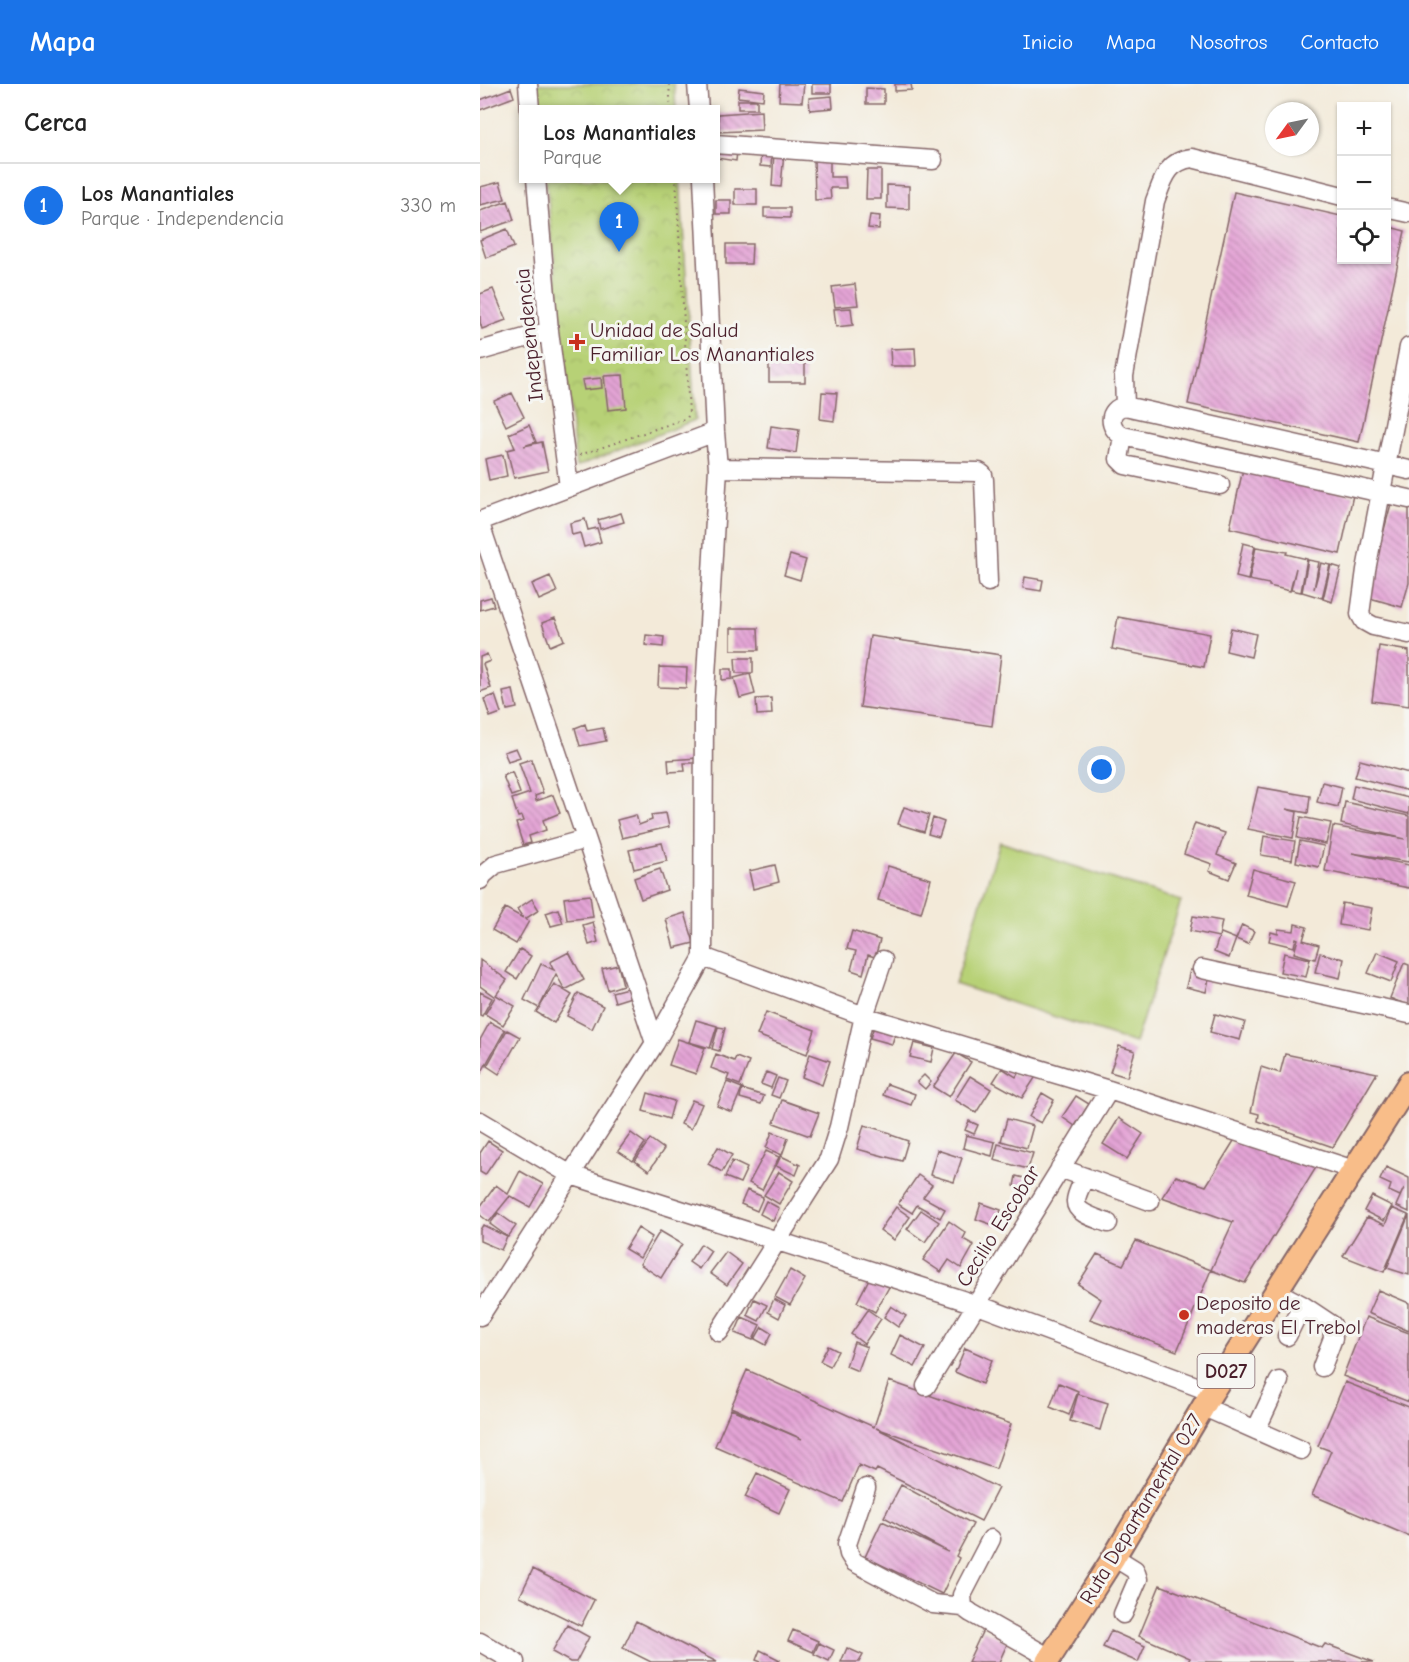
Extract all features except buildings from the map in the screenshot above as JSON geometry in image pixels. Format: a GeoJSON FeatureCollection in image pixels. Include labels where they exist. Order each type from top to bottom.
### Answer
{"type":"FeatureCollection","features":[{"type":"Feature","properties":{"kind":"main road","name":"Ruta Departamental 027"},"geometry":{"type":"LineString","coordinates":[[1048,1660],[1114,1557],[1208,1399],[1409,1083]]}},
{"type":"Feature","properties":{"kind":"street"},"geometry":{"type":"LineString","coordinates":[[528,84],[530,105]]}},
{"type":"Feature","properties":{"kind":"street"},"geometry":{"type":"LineString","coordinates":[[696,84],[698,105]]}},
{"type":"Feature","properties":{"kind":"street"},"geometry":{"type":"LineString","coordinates":[[720,144],[933,160]]}},
{"type":"Feature","properties":{"kind":"street"},"geometry":{"type":"LineString","coordinates":[[1125,406],[1124,376],[1155,201],[1163,180],[1171,168],[1180,160],[1192,158],[1337,195]]}},
{"type":"Feature","properties":{"kind":"street","name":"Independencia"},"geometry":{"type":"LineString","coordinates":[[536,183],[549,332],[568,487]]}},
{"type":"Feature","properties":{"kind":"street"},"geometry":{"type":"LineString","coordinates":[[480,1316],[655,1043],[703,957],[704,711],[718,468],[703,183]]}},
{"type":"Feature","properties":{"kind":"street"},"geometry":{"type":"LineString","coordinates":[[1391,209],[1409,213]]}},
{"type":"Feature","properties":{"kind":"street"},"geometry":{"type":"LineString","coordinates":[[480,351],[549,332]]}},
{"type":"Feature","properties":{"kind":"street"},"geometry":{"type":"LineString","coordinates":[[1409,347],[1402,425],[1387,465],[1366,570],[1360,614],[1364,621],[1373,626],[1409,634]]}},
{"type":"Feature","properties":{"kind":"street"},"geometry":{"type":"LineString","coordinates":[[1409,470],[1125,406],[1120,406],[1116,410],[1112,420],[1116,433],[1124,436],[1409,499]]}},
{"type":"Feature","properties":{"kind":"street"},"geometry":{"type":"LineString","coordinates":[[655,1043],[480,523],[715,432]]}},
{"type":"Feature","properties":{"kind":"street"},"geometry":{"type":"LineString","coordinates":[[1124,436],[1119,459],[1125,465],[1220,485]]}},
{"type":"Feature","properties":{"kind":"street"},"geometry":{"type":"LineString","coordinates":[[718,468],[979,472],[983,475],[984,480],[988,582]]}},
{"type":"Feature","properties":{"kind":"street"},"geometry":{"type":"LineString","coordinates":[[480,880],[483,874],[496,864],[586,839]]}},
{"type":"Feature","properties":{"kind":"street"},"geometry":{"type":"LineString","coordinates":[[703,957],[864,1016],[1108,1090],[1354,1170]]}},
{"type":"Feature","properties":{"kind":"street"},"geometry":{"type":"LineString","coordinates":[[719,1332],[830,1159],[864,1016],[883,960]]}},
{"type":"Feature","properties":{"kind":"street"},"geometry":{"type":"LineString","coordinates":[[1202,969],[1409,1014]]}},
{"type":"Feature","properties":{"kind":"street","name":"Cecilio Escobar"},"geometry":{"type":"LineString","coordinates":[[926,1386],[1108,1090]]}},
{"type":"Feature","properties":{"kind":"street"},"geometry":{"type":"LineString","coordinates":[[480,1121],[571,1175],[975,1304],[1208,1399],[1256,1430],[1301,1450]]}},
{"type":"Feature","properties":{"kind":"street"},"geometry":{"type":"LineString","coordinates":[[1060,1168],[1150,1201]]}},
{"type":"Feature","properties":{"kind":"street"},"geometry":{"type":"LineString","coordinates":[[1085,1178],[1076,1201],[1077,1207],[1082,1212],[1108,1223]]}},
{"type":"Feature","properties":{"kind":"street"},"geometry":{"type":"LineString","coordinates":[[1277,1292],[1332,1325],[1333,1338],[1322,1367]]}},
{"type":"Feature","properties":{"kind":"street"},"geometry":{"type":"LineString","coordinates":[[1287,1336],[1302,1305]]}},
{"type":"Feature","properties":{"kind":"street"},"geometry":{"type":"LineString","coordinates":[[1256,1430],[1279,1381]]}},
{"type":"Feature","properties":{"kind":"street"},"geometry":{"type":"LineString","coordinates":[[866,1488],[847,1544],[854,1562],[933,1604],[963,1607],[1048,1660]]}},
{"type":"Feature","properties":{"kind":"street"},"geometry":{"type":"LineString","coordinates":[[963,1607],[962,1595],[990,1539]]}},
{"type":"Feature","properties":{"kind":"street"},"geometry":{"type":"LineString","coordinates":[[1114,1557],[1135,1570],[1138,1579],[1123,1614]]}},
{"type":"Feature","properties":{"kind":"street"},"geometry":{"type":"LineString","coordinates":[[480,1642],[515,1662]]}},
{"type":"Feature","properties":{"kind":"path"},"geometry":{"type":"LineString","coordinates":[[669,84],[671,105]]}},
{"type":"Feature","properties":{"kind":"path"},"geometry":{"type":"LineString","coordinates":[[578,453],[584,455],[687,418],[689,414],[676,183]]}},
{"type":"Feature","properties":{"kind":"green space"},"geometry":{"type":"Polygon","coordinates":[[[536,84],[674,84],[676,105],[538,105],[536,84]]]}},
{"type":"Feature","properties":{"kind":"green space"},"geometry":{"type":"Polygon","coordinates":[[[546,183],[680,183],[695,420],[576,467],[546,183]]]}},
{"type":"Feature","properties":{"kind":"green space"},"geometry":{"type":"Polygon","coordinates":[[[1000,842],[1181,901],[1135,1043],[955,984],[1000,842]]]}},
{"type":"Feature","properties":{"kind":"place","name":"Los Manantiales"},"geometry":{"type":"Point","coordinates":[619,252]}},
{"type":"Feature","properties":{"kind":"place","name":"Unidad de Salud Familiar Los Manantiales"},"geometry":{"type":"Point","coordinates":[577,342]}},
{"type":"Feature","properties":{"kind":"place","name":"Deposito de maderas El Trebol"},"geometry":{"type":"Point","coordinates":[1184,1315]}}]}
